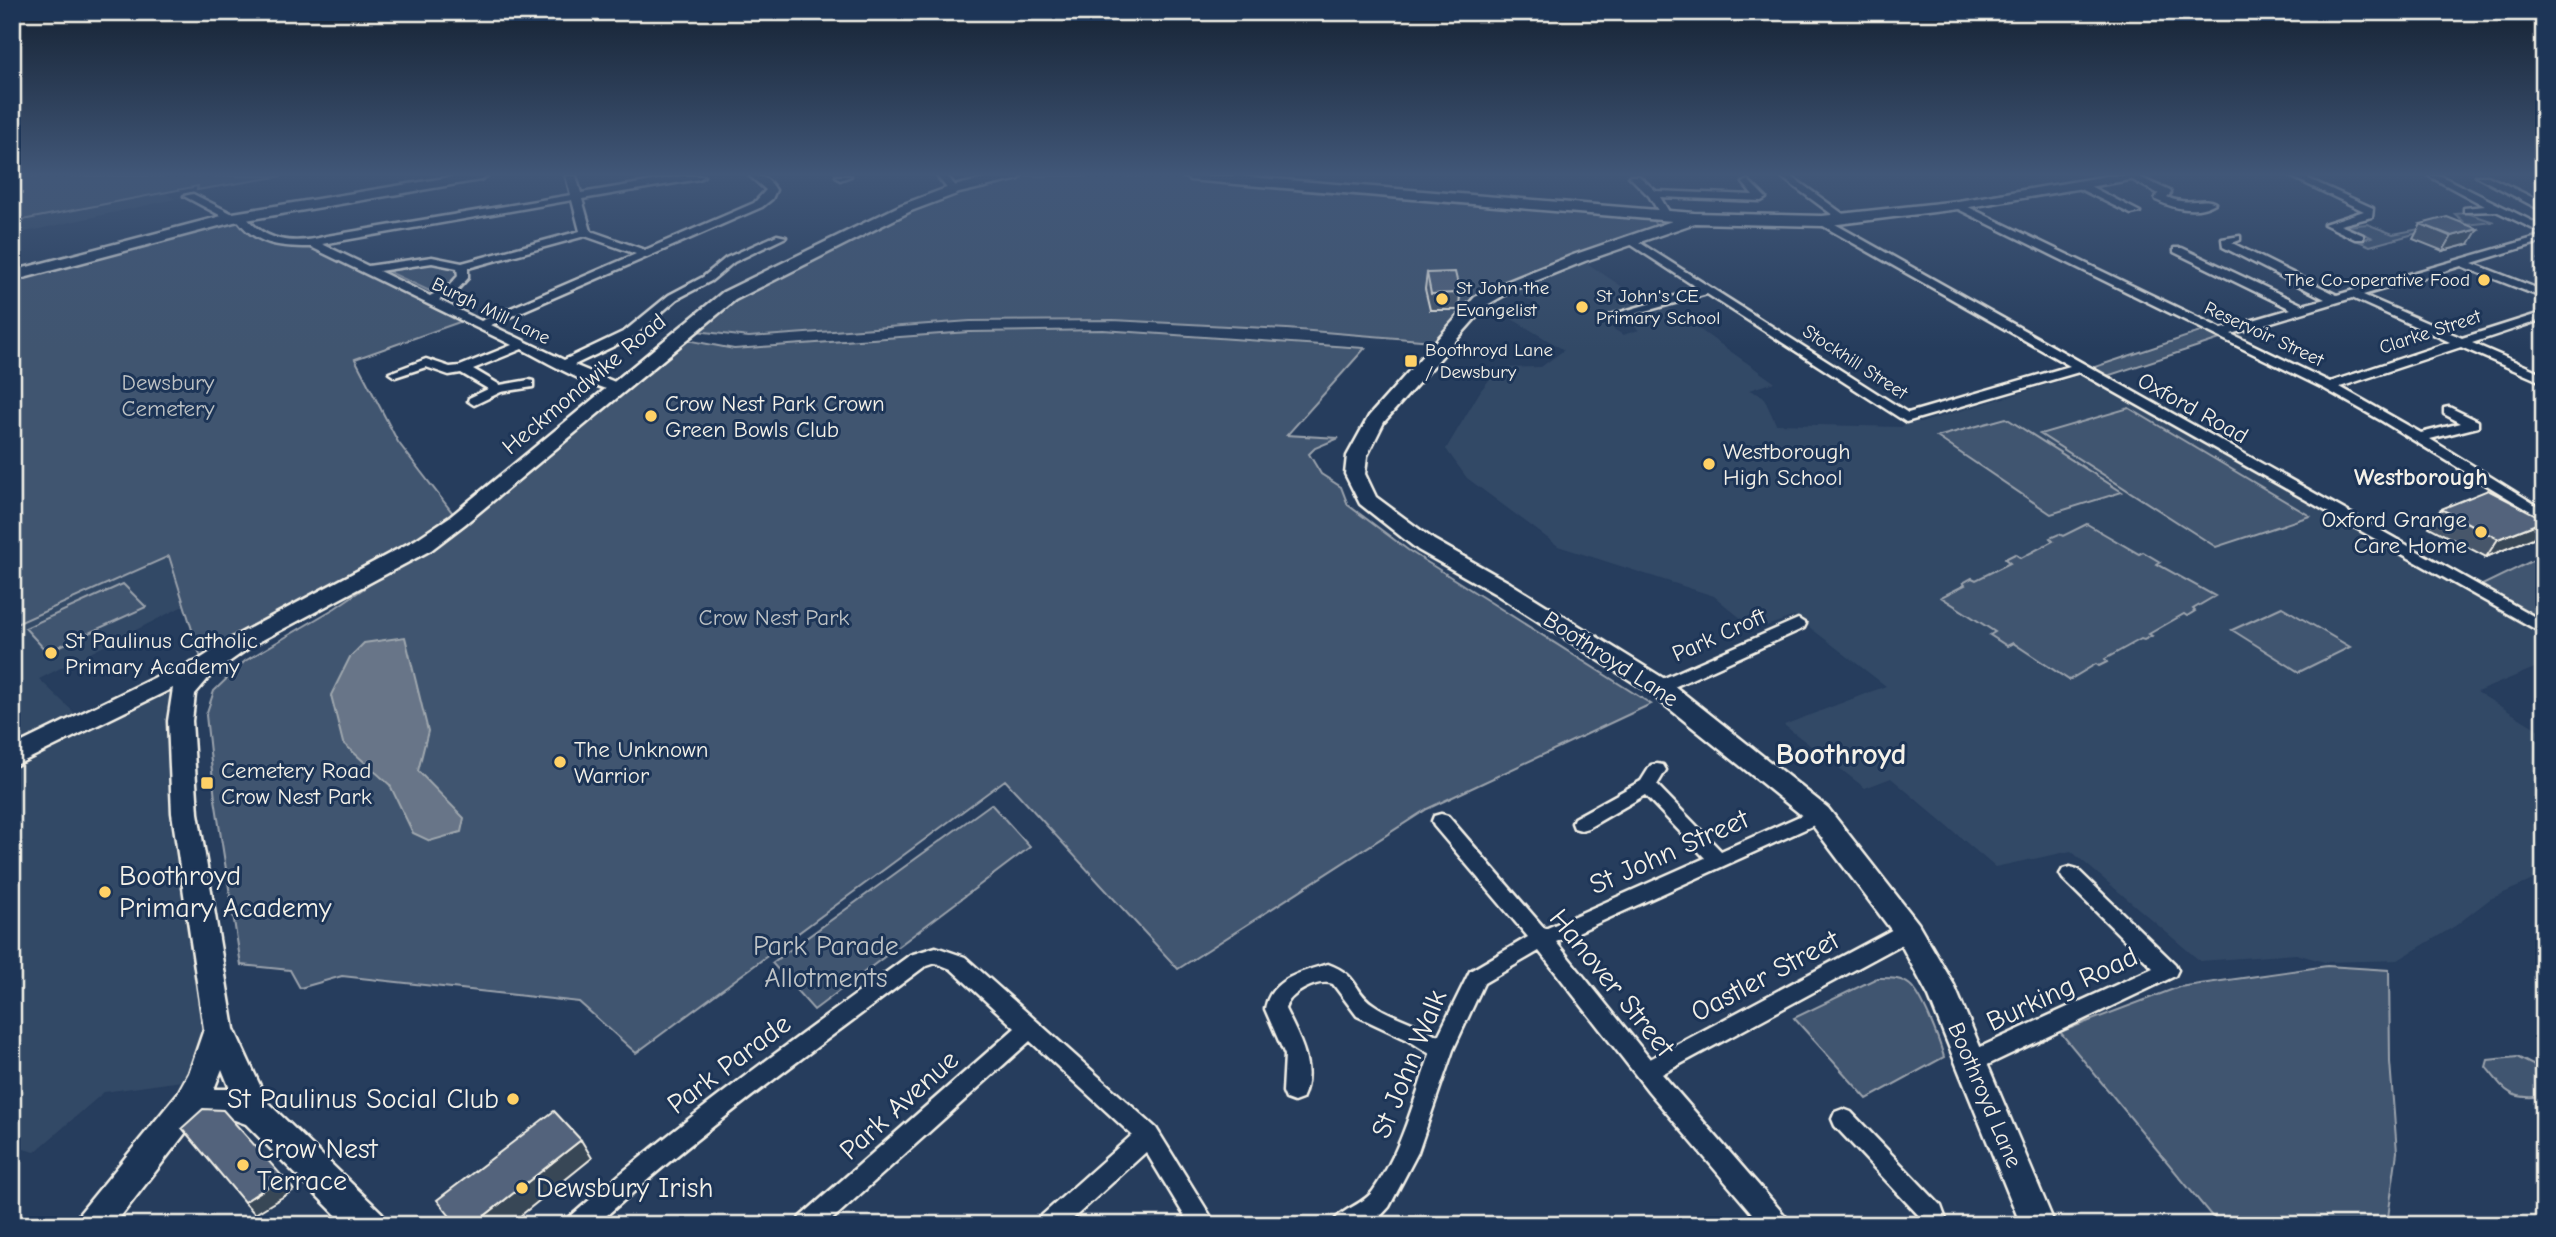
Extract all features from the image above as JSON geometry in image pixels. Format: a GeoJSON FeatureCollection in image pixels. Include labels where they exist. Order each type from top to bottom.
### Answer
{"type":"FeatureCollection","features":[{"type":"Feature","properties":{"kind":"street"},"geometry":{"type":"LineString","coordinates":[[12,276],[172,234]]}},
{"type":"Feature","properties":{"kind":"street","name":"Burgh Mill Lane"},"geometry":{"type":"LineString","coordinates":[[254,234],[273,242],[313,244],[564,365],[618,387]]}},
{"type":"Feature","properties":{"kind":"street"},"geometry":{"type":"LineString","coordinates":[[313,244],[358,234]]}},
{"type":"Feature","properties":{"kind":"street"},"geometry":{"type":"LineString","coordinates":[[367,270],[432,260],[462,267],[583,234]]}},
{"type":"Feature","properties":{"kind":"street"},"geometry":{"type":"LineString","coordinates":[[588,234],[646,254]]}},
{"type":"Feature","properties":{"kind":"street"},"geometry":{"type":"LineString","coordinates":[[481,325],[692,234]]}},
{"type":"Feature","properties":{"kind":"street","name":"Heckmondwike Road"},"geometry":{"type":"LineString","coordinates":[[204,668],[245,640],[423,545],[458,520],[729,296],[854,234]]}},
{"type":"Feature","properties":{"kind":"street","name":"Boothroyd Lane"},"geometry":{"type":"LineString","coordinates":[[1639,234],[1631,240],[1507,286],[1481,301],[1377,420],[1357,456],[1355,474],[1367,500],[1426,545],[1502,588],[1659,687],[1819,815],[1908,931],[1943,994],[2038,1225]]}},
{"type":"Feature","properties":{"kind":"street","name":"Oxford Road"},"geometry":{"type":"LineString","coordinates":[[1844,234],[2544,629]]}},
{"type":"Feature","properties":{"kind":"street","name":"Reservoir Street"},"geometry":{"type":"LineString","coordinates":[[2016,234],[2329,386],[2544,516]]}},
{"type":"Feature","properties":{"kind":"street"},"geometry":{"type":"LineString","coordinates":[[2351,234],[2359,237]]}},
{"type":"Feature","properties":{"kind":"street"},"geometry":{"type":"LineString","coordinates":[[564,365],[629,334],[673,297],[707,279],[730,260],[781,237]]}},
{"type":"Feature","properties":{"kind":"street"},"geometry":{"type":"LineString","coordinates":[[2236,238],[2226,241],[2227,245],[2335,299]]}},
{"type":"Feature","properties":{"kind":"street"},"geometry":{"type":"LineString","coordinates":[[2218,334],[2544,238]]}},
{"type":"Feature","properties":{"kind":"street","name":"Stockhill Street"},"geometry":{"type":"LineString","coordinates":[[1631,240],[1906,418],[2078,368]]}},
{"type":"Feature","properties":{"kind":"street"},"geometry":{"type":"LineString","coordinates":[[2179,250],[2301,309]]}},
{"type":"Feature","properties":{"kind":"street"},"geometry":{"type":"LineString","coordinates":[[2461,262],[2544,295]]}},
{"type":"Feature","properties":{"kind":"street"},"geometry":{"type":"LineString","coordinates":[[430,300],[453,288],[464,276],[462,267]]}},
{"type":"Feature","properties":{"kind":"street"},"geometry":{"type":"LineString","coordinates":[[1617,315],[1709,290]]}},
{"type":"Feature","properties":{"kind":"street"},"geometry":{"type":"LineString","coordinates":[[2352,294],[2544,379]]}},
{"type":"Feature","properties":{"kind":"street"},"geometry":{"type":"LineString","coordinates":[[658,311],[674,315]]}},
{"type":"Feature","properties":{"kind":"street","name":"Clarke Street"},"geometry":{"type":"LineString","coordinates":[[2329,386],[2544,315]]}},
{"type":"Feature","properties":{"kind":"street"},"geometry":{"type":"LineString","coordinates":[[395,373],[426,363],[449,372],[463,369],[522,345]]}},
{"type":"Feature","properties":{"kind":"street"},"geometry":{"type":"LineString","coordinates":[[463,369],[498,388]]}},
{"type":"Feature","properties":{"kind":"street"},"geometry":{"type":"LineString","coordinates":[[474,401],[498,388],[528,384]]}},
{"type":"Feature","properties":{"kind":"street"},"geometry":{"type":"LineString","coordinates":[[2418,439],[2473,424],[2449,411]]}},
{"type":"Feature","properties":{"kind":"street","name":"Park Croft"},"geometry":{"type":"LineString","coordinates":[[1659,687],[1798,624]]}},
{"type":"Feature","properties":{"kind":"street"},"geometry":{"type":"LineString","coordinates":[[12,758],[176,677],[204,668]]}},
{"type":"Feature","properties":{"kind":"street"},"geometry":{"type":"LineString","coordinates":[[204,668],[183,692],[180,721],[185,813],[219,1029],[257,1114],[370,1225]]}},
{"type":"Feature","properties":{"kind":"street"},"geometry":{"type":"LineString","coordinates":[[1581,823],[1652,778],[1720,861]]}},
{"type":"Feature","properties":{"kind":"street","name":"St John Street"},"geometry":{"type":"LineString","coordinates":[[1542,939],[1819,815]]}},
{"type":"Feature","properties":{"kind":"street","name":"Hanover Street"},"geometry":{"type":"LineString","coordinates":[[1441,821],[1542,939],[1657,1085],[1778,1225]]}},
{"type":"Feature","properties":{"kind":"street","name":"Burking Road"},"geometry":{"type":"LineString","coordinates":[[1971,1062],[2168,970],[2070,874]]}},
{"type":"Feature","properties":{"kind":"street","name":"Oastler Street"},"geometry":{"type":"LineString","coordinates":[[1648,1071],[1908,931]]}},
{"type":"Feature","properties":{"kind":"street","name":"St John Walk"},"geometry":{"type":"LineString","coordinates":[[1344,1225],[1369,1212],[1381,1199],[1407,1152],[1442,1050],[1477,976],[1542,939]]}},
{"type":"Feature","properties":{"kind":"street","name":"Park Parade"},"geometry":{"type":"LineString","coordinates":[[578,1225],[622,1185],[697,1125],[917,961],[936,954],[958,963],[1147,1135],[1204,1225]]}},
{"type":"Feature","properties":{"kind":"street"},"geometry":{"type":"LineString","coordinates":[[1294,1091],[1296,1055],[1275,1009],[1277,998],[1283,990],[1313,977],[1328,973],[1340,978],[1364,1010],[1416,1033],[1442,1050]]}},
{"type":"Feature","properties":{"kind":"street"},"geometry":{"type":"LineString","coordinates":[[92,1225],[190,1102],[203,1078],[219,1029]]}},
{"type":"Feature","properties":{"kind":"street","name":"Park Avenue"},"geometry":{"type":"LineString","coordinates":[[808,1225],[1029,1029]]}},
{"type":"Feature","properties":{"kind":"street"},"geometry":{"type":"LineString","coordinates":[[190,1102],[232,1104],[257,1114]]}},
{"type":"Feature","properties":{"kind":"street"},"geometry":{"type":"LineString","coordinates":[[1843,1119],[1933,1214],[1936,1225]]}},
{"type":"Feature","properties":{"kind":"street"},"geometry":{"type":"LineString","coordinates":[[1048,1225],[1147,1135]]}},
{"type":"Feature","properties":{"kind":"shaded area"},"geometry":{"type":"Polygon","coordinates":[[[1579,258],[1648,304],[1608,315],[1610,318],[1601,321],[1623,335],[1639,330],[1625,321],[1669,308],[1774,382],[1749,390],[1763,396],[1776,424],[1902,427],[1906,418],[1920,423],[2077,376],[2087,377],[2544,637],[2544,664],[2477,692],[2544,733],[2544,875],[2490,899],[2455,926],[2398,960],[2325,962],[2296,954],[2200,961],[2071,851],[1995,867],[1891,778],[1865,788],[1784,725],[1886,686],[1795,616],[1755,630],[1714,596],[1558,546],[1467,478],[1446,449],[1481,390],[1499,368],[1541,367],[1564,350],[1507,316],[1535,303],[1507,287],[1579,258]]]}},
{"type":"Feature","properties":{"kind":"shaded area","name":"Boothroyd Primary Academy"},"geometry":{"type":"Polygon","coordinates":[[[170,556],[189,603],[39,679],[84,722],[176,677],[183,692],[210,972],[203,1078],[104,1092],[35,1152],[12,1146],[12,626],[170,556]]]}},
{"type":"Feature","properties":{"kind":"shaded area"},"geometry":{"type":"Polygon","coordinates":[[[405,637],[428,731],[418,771],[464,818],[461,832],[430,841],[413,833],[390,785],[343,743],[331,695],[350,657],[364,643],[405,637]]]}},
{"type":"Feature","properties":{"kind":"green space","name":"Dewsbury Cemetery"},"geometry":{"type":"Polygon","coordinates":[[[173,234],[262,234],[273,242],[313,244],[468,319],[355,359],[398,442],[458,520],[204,668],[169,556],[12,626],[12,276],[173,234]]]}},
{"type":"Feature","properties":{"kind":"green space"},"geometry":{"type":"Polygon","coordinates":[[[861,234],[1648,234],[1507,287],[1445,342],[1287,329],[1113,320],[970,321],[749,337],[696,331],[729,296],[861,234]]]}},
{"type":"Feature","properties":{"kind":"green space"},"geometry":{"type":"Polygon","coordinates":[[[2364,234],[2415,234],[2370,246],[2358,241],[2371,237],[2364,234]]]}},
{"type":"Feature","properties":{"kind":"green space"},"geometry":{"type":"Polygon","coordinates":[[[427,262],[455,267],[460,276],[436,294],[385,270],[427,262]]]}},
{"type":"Feature","properties":{"kind":"green space"},"geometry":{"type":"Polygon","coordinates":[[[2209,329],[2226,337],[2107,376],[2092,368],[2209,329]]]}},
{"type":"Feature","properties":{"kind":"green space","name":"Crow Nest Park"},"geometry":{"type":"Polygon","coordinates":[[[1103,330],[1365,348],[1287,435],[1339,438],[1315,448],[1309,454],[1321,474],[1341,487],[1348,505],[1408,550],[1651,704],[1427,809],[1178,969],[1005,780],[636,1053],[579,1002],[342,976],[300,988],[290,970],[241,965],[215,799],[206,715],[214,691],[245,661],[335,608],[479,510],[687,340],[734,349],[969,332],[1103,330]]]}},
{"type":"Feature","properties":{"kind":"green space"},"geometry":{"type":"Polygon","coordinates":[[[2129,408],[2310,516],[2216,547],[2040,434],[2129,408]]]}},
{"type":"Feature","properties":{"kind":"green space"},"geometry":{"type":"Polygon","coordinates":[[[2006,418],[2122,492],[2051,514],[1937,437],[2006,418]]]}},
{"type":"Feature","properties":{"kind":"green space"},"geometry":{"type":"Polygon","coordinates":[[[2087,524],[2139,554],[2143,552],[2160,562],[2157,564],[2215,596],[2193,609],[2195,611],[2187,616],[2184,614],[2149,634],[2152,636],[2141,639],[2105,659],[2107,662],[2099,666],[2096,664],[2069,680],[2013,643],[2007,646],[1990,635],[1995,632],[1941,597],[1965,585],[1963,583],[1972,578],[1976,580],[2010,563],[2005,559],[2015,554],[2021,558],[2053,541],[2050,538],[2059,534],[2063,536],[2087,524]]]}},
{"type":"Feature","properties":{"kind":"green space"},"geometry":{"type":"Polygon","coordinates":[[[2544,555],[2544,622],[2480,586],[2544,555]]]}},
{"type":"Feature","properties":{"kind":"green space"},"geometry":{"type":"Polygon","coordinates":[[[123,584],[146,607],[47,652],[25,628],[123,584]]]}},
{"type":"Feature","properties":{"kind":"green space"},"geometry":{"type":"Polygon","coordinates":[[[2282,607],[2350,647],[2299,672],[2232,630],[2282,607]]]}},
{"type":"Feature","properties":{"kind":"green space","name":"Park Parade Allotments"},"geometry":{"type":"Polygon","coordinates":[[[991,804],[1030,847],[814,1010],[772,963],[991,804]]]}},
{"type":"Feature","properties":{"kind":"green space"},"geometry":{"type":"Polygon","coordinates":[[[2327,966],[2389,970],[2390,1062],[2397,1152],[2387,1225],[2219,1225],[2060,1032],[2179,987],[2327,966]]]}},
{"type":"Feature","properties":{"kind":"green space"},"geometry":{"type":"Polygon","coordinates":[[[1877,978],[1894,979],[1910,985],[1930,1019],[1944,1057],[1867,1099],[1794,1018],[1877,978]]]}},
{"type":"Feature","properties":{"kind":"green space"},"geometry":{"type":"Polygon","coordinates":[[[2517,1057],[2544,1073],[2544,1096],[2524,1097],[2510,1093],[2486,1067],[2488,1060],[2517,1057]]]}},
{"type":"Feature","properties":{"kind":"building"},"geometry":{"type":"Polygon","coordinates":[[[1455,272],[1460,293],[1431,294],[1427,273],[1455,272]]]}},
{"type":"Feature","properties":{"kind":"building"},"geometry":{"type":"Polygon","coordinates":[[[2488,490],[2544,521],[2498,539],[2441,509],[2488,490]]]}},
{"type":"Feature","properties":{"kind":"building","name":"Crow Nest Terrace"},"geometry":{"type":"Polygon","coordinates":[[[203,1109],[223,1110],[283,1177],[244,1202],[182,1128],[203,1109]]]}},
{"type":"Feature","properties":{"kind":"building"},"geometry":{"type":"Polygon","coordinates":[[[554,1111],[581,1140],[473,1225],[457,1225],[437,1200],[554,1111]]]}},
{"type":"Feature","properties":{"kind":"place","name":"The Co-operative Food"},"geometry":{"type":"Point","coordinates":[2484,280]}},
{"type":"Feature","properties":{"kind":"place","name":"St John the Evangelist"},"geometry":{"type":"Point","coordinates":[1442,299]}},
{"type":"Feature","properties":{"kind":"place","name":"St John's CE Primary School"},"geometry":{"type":"Point","coordinates":[1582,307]}},
{"type":"Feature","properties":{"kind":"place","name":"Boothroyd Lane / Dewsbury"},"geometry":{"type":"Point","coordinates":[1411,361]}},
{"type":"Feature","properties":{"kind":"place","name":"Crow Nest Park Crown Green Bowls Club"},"geometry":{"type":"Point","coordinates":[651,416]}},
{"type":"Feature","properties":{"kind":"place","name":"Westborough High School"},"geometry":{"type":"Point","coordinates":[1709,464]}},
{"type":"Feature","properties":{"kind":"place","name":"Oxford Grange Care Home"},"geometry":{"type":"Point","coordinates":[2481,532]}},
{"type":"Feature","properties":{"kind":"place","name":"St Paulinus Catholic Primary Academy"},"geometry":{"type":"Point","coordinates":[51,653]}},
{"type":"Feature","properties":{"kind":"place","name":"The Unknown Warrior"},"geometry":{"type":"Point","coordinates":[560,762]}},
{"type":"Feature","properties":{"kind":"place","name":"Cemetery Road Crow Nest Park"},"geometry":{"type":"Point","coordinates":[207,783]}},
{"type":"Feature","properties":{"kind":"place","name":"Boothroyd Primary Academy"},"geometry":{"type":"Point","coordinates":[105,892]}},
{"type":"Feature","properties":{"kind":"place","name":"St Paulinus Social Club"},"geometry":{"type":"Point","coordinates":[513,1099]}},
{"type":"Feature","properties":{"kind":"place","name":"Crow Nest Terrace"},"geometry":{"type":"Point","coordinates":[243,1165]}},
{"type":"Feature","properties":{"kind":"place","name":"Dewsbury Irish"},"geometry":{"type":"Point","coordinates":[522,1188]}},
{"type":"Feature","properties":{"kind":"district","name":"Westborough"},"geometry":{"type":"Point","coordinates":[2421,477]}},
{"type":"Feature","properties":{"kind":"district","name":"Boothroyd"},"geometry":{"type":"Point","coordinates":[1841,754]}}]}
